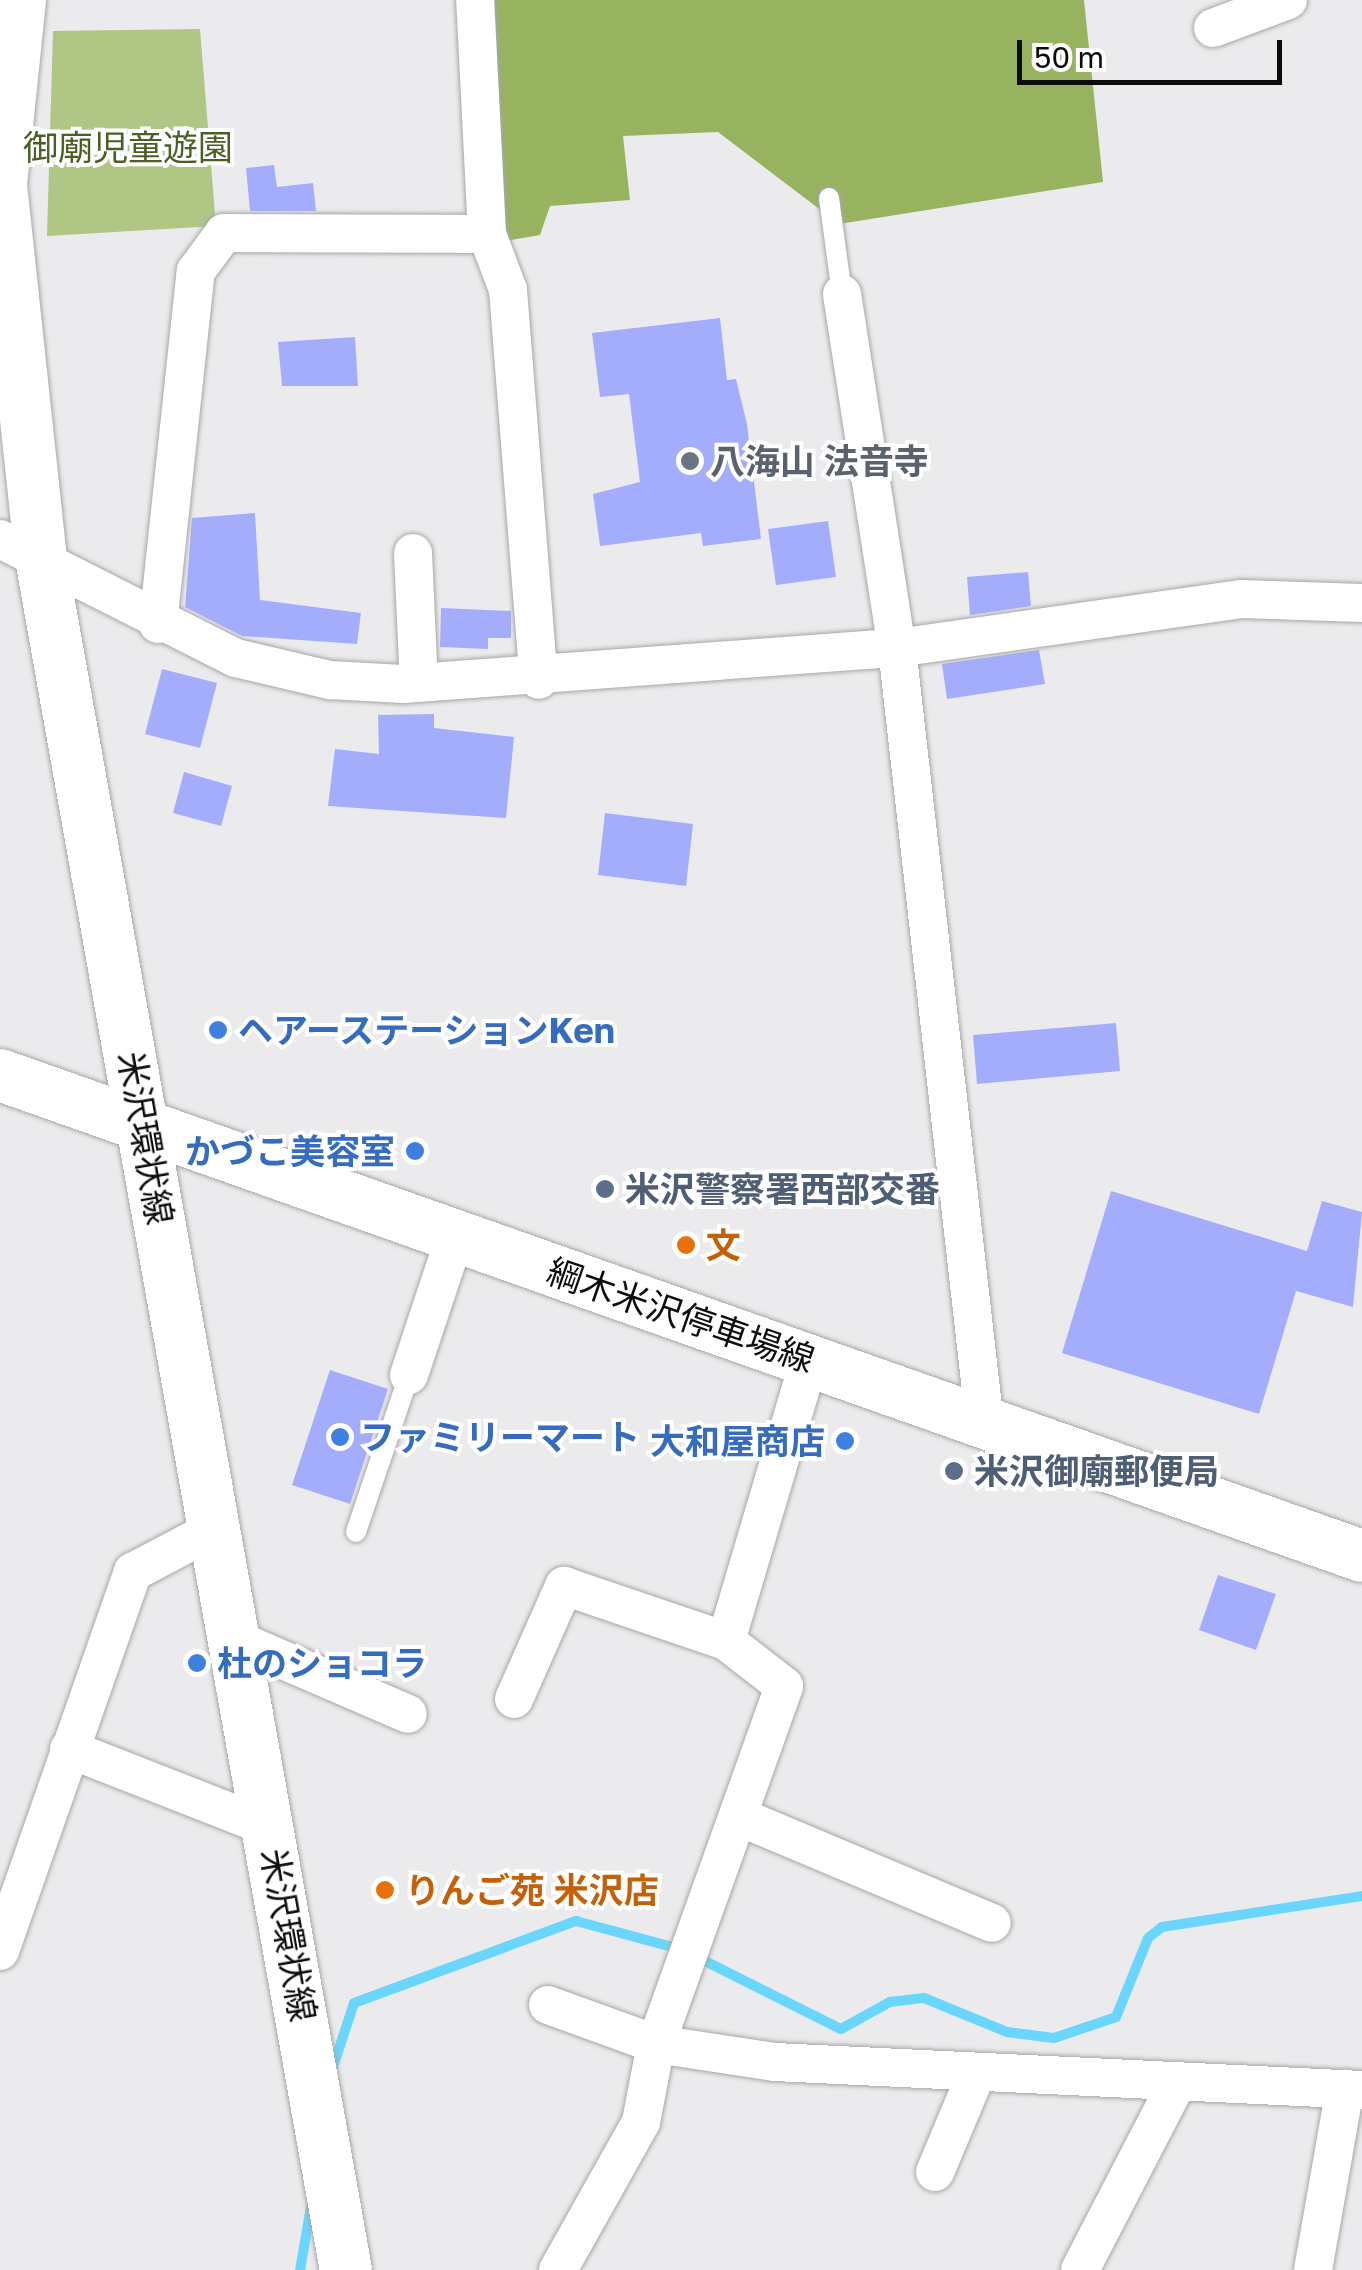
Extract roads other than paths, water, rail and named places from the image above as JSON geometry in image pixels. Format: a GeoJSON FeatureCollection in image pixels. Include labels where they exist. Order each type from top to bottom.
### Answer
{"type":"FeatureCollection","features":[{"type":"Feature","properties":{"kind":"main road","name":"米沢環状線"},"geometry":{"type":"LineString","coordinates":[[20,0],[1,185],[21,548],[144,1129],[238,1640],[346,2270]]}},
{"type":"Feature","properties":{"kind":"main road","name":"綱木米沢停車場線"},"geometry":{"type":"LineString","coordinates":[[0,1076],[808,1360],[984,1416],[1362,1556]]}},
{"type":"Feature","properties":{"kind":"street"},"geometry":{"type":"LineString","coordinates":[[475,0],[487,234],[508,290],[539,680]]}},
{"type":"Feature","properties":{"kind":"street"},"geometry":{"type":"LineString","coordinates":[[1213,28],[1288,0]]}},
{"type":"Feature","properties":{"kind":"street"},"geometry":{"type":"LineString","coordinates":[[158,624],[196,271],[224,234],[487,234]]}},
{"type":"Feature","properties":{"kind":"street"},"geometry":{"type":"LineString","coordinates":[[842,294],[897,648],[984,1416]]}},
{"type":"Feature","properties":{"kind":"street"},"geometry":{"type":"LineString","coordinates":[[21,548],[158,624],[236,658],[330,680],[419,684],[539,680],[897,648],[1241,599],[1362,603]]}},
{"type":"Feature","properties":{"kind":"street"},"geometry":{"type":"LineString","coordinates":[[413,553],[419,684]]}},
{"type":"Feature","properties":{"kind":"street"},"geometry":{"type":"LineString","coordinates":[[409,1375],[455,1237]]}},
{"type":"Feature","properties":{"kind":"street"},"geometry":{"type":"LineString","coordinates":[[726,1642],[808,1360]]}},
{"type":"Feature","properties":{"kind":"street"},"geometry":{"type":"LineString","coordinates":[[0,1951],[132,1572],[218,1528]]}},
{"type":"Feature","properties":{"kind":"street"},"geometry":{"type":"LineString","coordinates":[[514,1699],[564,1586],[726,1642],[784,1686],[692,1955],[656,2044],[641,2122],[561,2269]]}},
{"type":"Feature","properties":{"kind":"street"},"geometry":{"type":"LineString","coordinates":[[238,1640],[408,1714]]}},
{"type":"Feature","properties":{"kind":"street"},"geometry":{"type":"LineString","coordinates":[[69,1749],[270,1828]]}},
{"type":"Feature","properties":{"kind":"street"},"geometry":{"type":"LineString","coordinates":[[740,1817],[992,1923]]}},
{"type":"Feature","properties":{"kind":"street"},"geometry":{"type":"LineString","coordinates":[[548,2004],[656,2044],[775,2062],[1353,2090],[1313,2270]]}},
{"type":"Feature","properties":{"kind":"street"},"geometry":{"type":"LineString","coordinates":[[936,2172],[977,2072]]}},
{"type":"Feature","properties":{"kind":"street"},"geometry":{"type":"LineString","coordinates":[[1080,2270],[1178,2081]]}},
{"type":"Feature","properties":{"kind":"lane"},"geometry":{"type":"LineString","coordinates":[[828,198],[842,294]]}},
{"type":"Feature","properties":{"kind":"lane"},"geometry":{"type":"LineString","coordinates":[[356,1532],[409,1375]]}},
{"type":"Feature","properties":{"kind":"waterway"},"geometry":{"type":"LineString","coordinates":[[695,1956],[841,2029],[890,2002],[924,1998],[1007,2032],[1054,2038],[1116,2017],[1148,1938],[1162,1927],[1362,1896]]}},
{"type":"Feature","properties":{"kind":"waterway"},"geometry":{"type":"LineString","coordinates":[[333,2067],[354,2003],[576,1921],[680,1949]]}},
{"type":"Feature","properties":{"kind":"waterway"},"geometry":{"type":"LineString","coordinates":[[300,2270],[311,2207]]}},
{"type":"Feature","properties":{"kind":"place","name":"八海山 法音寺"},"geometry":{"type":"Point","coordinates":[690,461]}},
{"type":"Feature","properties":{"kind":"place","name":"ヘアーステーションKen"},"geometry":{"type":"Point","coordinates":[218,1030]}},
{"type":"Feature","properties":{"kind":"place","name":"かづこ美容室"},"geometry":{"type":"Point","coordinates":[415,1151]}},
{"type":"Feature","properties":{"kind":"place","name":"米沢警察署西部交番"},"geometry":{"type":"Point","coordinates":[605,1189]}},
{"type":"Feature","properties":{"kind":"place","name":"文"},"geometry":{"type":"Point","coordinates":[686,1245]}},
{"type":"Feature","properties":{"kind":"place","name":"ファミリーマート"},"geometry":{"type":"Point","coordinates":[340,1437]}},
{"type":"Feature","properties":{"kind":"place","name":"大和屋商店"},"geometry":{"type":"Point","coordinates":[845,1441]}},
{"type":"Feature","properties":{"kind":"place","name":"米沢御廟郵便局"},"geometry":{"type":"Point","coordinates":[954,1471]}},
{"type":"Feature","properties":{"kind":"place","name":"杜のショコラ"},"geometry":{"type":"Point","coordinates":[197,1663]}},
{"type":"Feature","properties":{"kind":"place","name":"りんご苑 米沢店"},"geometry":{"type":"Point","coordinates":[385,1890]}},
{"type":"Feature","properties":{"kind":"park label","name":"御廟児童遊園"},"geometry":{"type":"Point","coordinates":[128,147]}}]}
